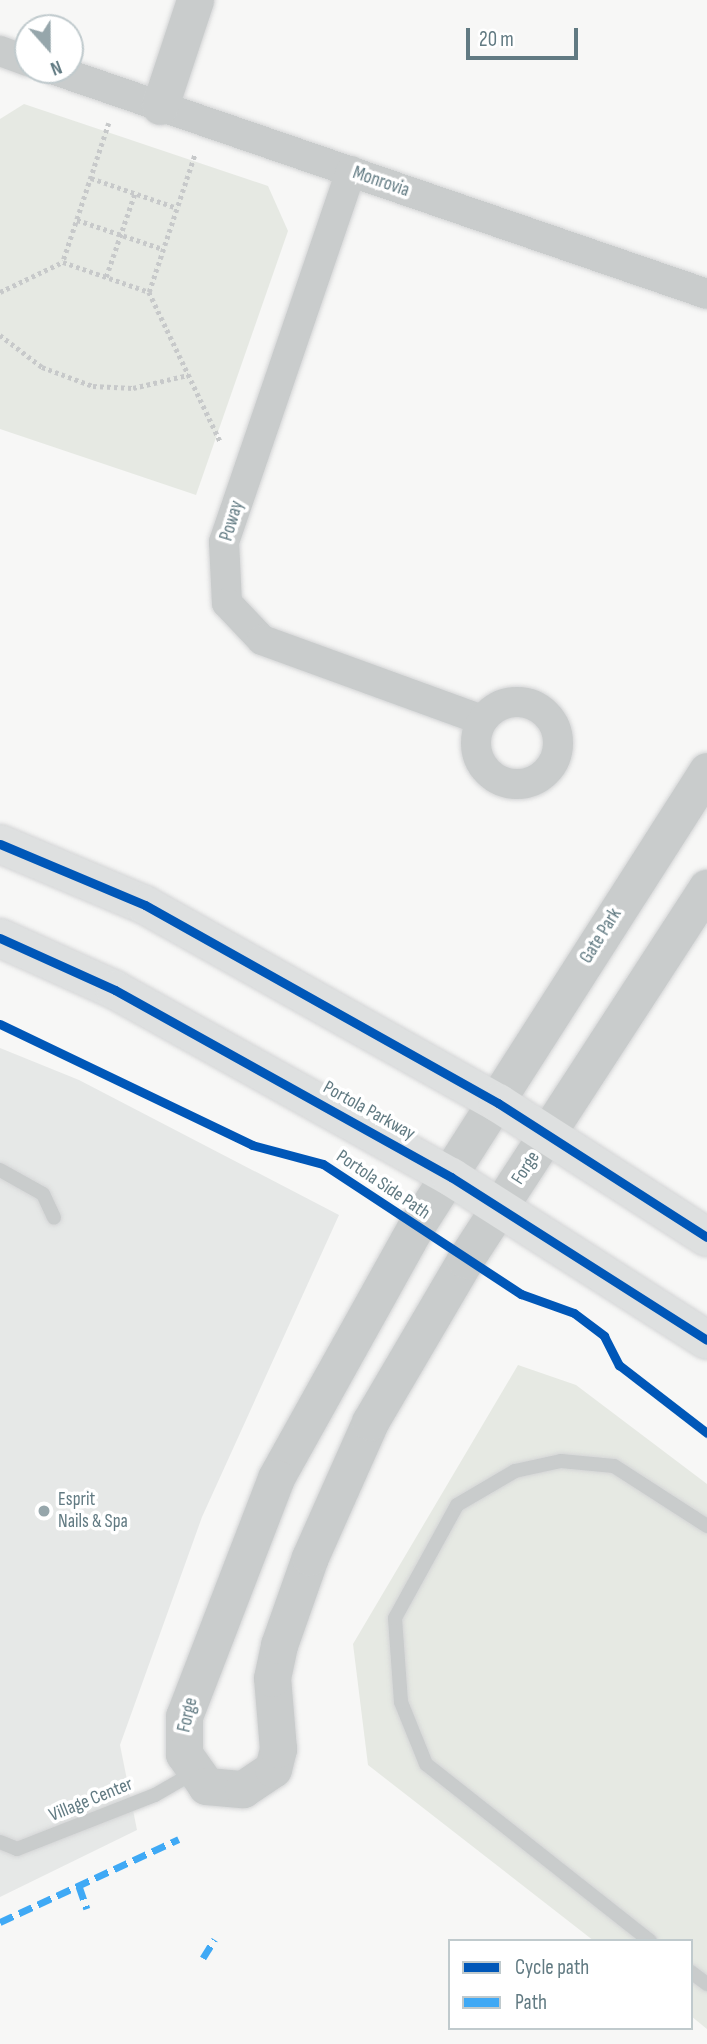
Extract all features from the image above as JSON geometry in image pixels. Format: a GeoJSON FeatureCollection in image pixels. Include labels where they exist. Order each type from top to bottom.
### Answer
{"type":"FeatureCollection","features":[{"type":"Feature","properties":{"kind":"main road"},"geometry":{"type":"LineString","coordinates":[[0,844],[145,905],[498,1103],[707,1237]]}},
{"type":"Feature","properties":{"kind":"main road","name":"Portola Parkway"},"geometry":{"type":"LineString","coordinates":[[0,938],[115,990],[451,1177],[707,1340]]}},
{"type":"Feature","properties":{"kind":"street"},"geometry":{"type":"LineString","coordinates":[[160,106],[195,0]]}},
{"type":"Feature","properties":{"kind":"street","name":"Monrovia"},"geometry":{"type":"LineString","coordinates":[[84,80],[707,294]]}},
{"type":"Feature","properties":{"kind":"street","name":"Poway"},"geometry":{"type":"LineString","coordinates":[[351,171],[224,542],[222,576],[227,603],[241,624],[262,640],[482,720]]}},
{"type":"Feature","properties":{"kind":"street","name":"Gate Park"},"geometry":{"type":"LineString","coordinates":[[498,1103],[707,771]]}},
{"type":"Feature","properties":{"kind":"street"},"geometry":{"type":"LineString","coordinates":[[546,1136],[707,888]]}},
{"type":"Feature","properties":{"kind":"street","name":"Forge"},"geometry":{"type":"LineString","coordinates":[[498,1103],[351,1336],[276,1478],[184,1716],[181,1734],[192,1773],[224,1791],[260,1782],[273,1769],[278,1749],[272,1678],[310,1557],[370,1422],[546,1136]]}},
{"type":"Feature","properties":{"kind":"lane"},"geometry":{"type":"LineString","coordinates":[[0,1170],[43,1194],[54,1218]]}},
{"type":"Feature","properties":{"kind":"lane"},"geometry":{"type":"LineString","coordinates":[[647,1939],[426,1764],[401,1702],[395,1618],[457,1505],[515,1471],[561,1461],[614,1466],[707,1526]]}},
{"type":"Feature","properties":{"kind":"lane","name":"Village Center"},"geometry":{"type":"LineString","coordinates":[[0,1842],[17,1849],[155,1795],[192,1773]]}},
{"type":"Feature","properties":{"kind":"path"},"geometry":{"type":"LineString","coordinates":[[63,262],[119,92]]}},
{"type":"Feature","properties":{"kind":"path"},"geometry":{"type":"LineString","coordinates":[[207,122],[149,292],[242,488]]}},
{"type":"Feature","properties":{"kind":"path"},"geometry":{"type":"LineString","coordinates":[[91,178],[177,208]]}},
{"type":"Feature","properties":{"kind":"path"},"geometry":{"type":"LineString","coordinates":[[106,277],[135,193]]}},
{"type":"Feature","properties":{"kind":"path"},"geometry":{"type":"LineString","coordinates":[[77,220],[163,249]]}},
{"type":"Feature","properties":{"kind":"path"},"geometry":{"type":"LineString","coordinates":[[0,292],[63,262],[149,292]]}},
{"type":"Feature","properties":{"kind":"path"},"geometry":{"type":"LineString","coordinates":[[0,335],[73,381],[133,388],[188,375]]}},
{"type":"Feature","properties":{"kind":"shaded area"},"geometry":{"type":"Polygon","coordinates":[[[24,104],[268,186],[288,231],[196,495],[0,429],[0,119],[24,104]]]}},
{"type":"Feature","properties":{"kind":"shaded area"},"geometry":{"type":"Polygon","coordinates":[[[0,1048],[79,1080],[339,1215],[202,1517],[120,1745],[137,1830],[0,1897],[0,1048]]]}},
{"type":"Feature","properties":{"kind":"shaded area"},"geometry":{"type":"Polygon","coordinates":[[[518,1365],[576,1385],[707,1484],[707,2029],[693,2018],[693,1939],[591,1939],[368,1765],[353,1644],[518,1365]]]}},
{"type":"Feature","properties":{"kind":"marked path"},"geometry":{"type":"LineString","coordinates":[[0,1922],[179,1839]]}},
{"type":"Feature","properties":{"kind":"marked path"},"geometry":{"type":"LineString","coordinates":[[79,1886],[87,1909]]}},
{"type":"Feature","properties":{"kind":"marked path"},"geometry":{"type":"LineString","coordinates":[[203,1958],[215,1939]]}},
{"type":"Feature","properties":{"kind":"cycle path"},"geometry":{"type":"LineString","coordinates":[[0,844],[145,905],[498,1103],[707,1237]]}},
{"type":"Feature","properties":{"kind":"cycle path"},"geometry":{"type":"LineString","coordinates":[[0,938],[115,990],[451,1177],[707,1340]]}},
{"type":"Feature","properties":{"kind":"cycle path","name":"Portola Side Path"},"geometry":{"type":"LineString","coordinates":[[0,1024],[252,1145],[323,1164],[521,1294],[574,1313],[604,1336],[619,1365],[707,1433]]}},
{"type":"Feature","properties":{"kind":"place","name":"Esprit Nails & Spa"},"geometry":{"type":"Point","coordinates":[44,1511]}}]}
